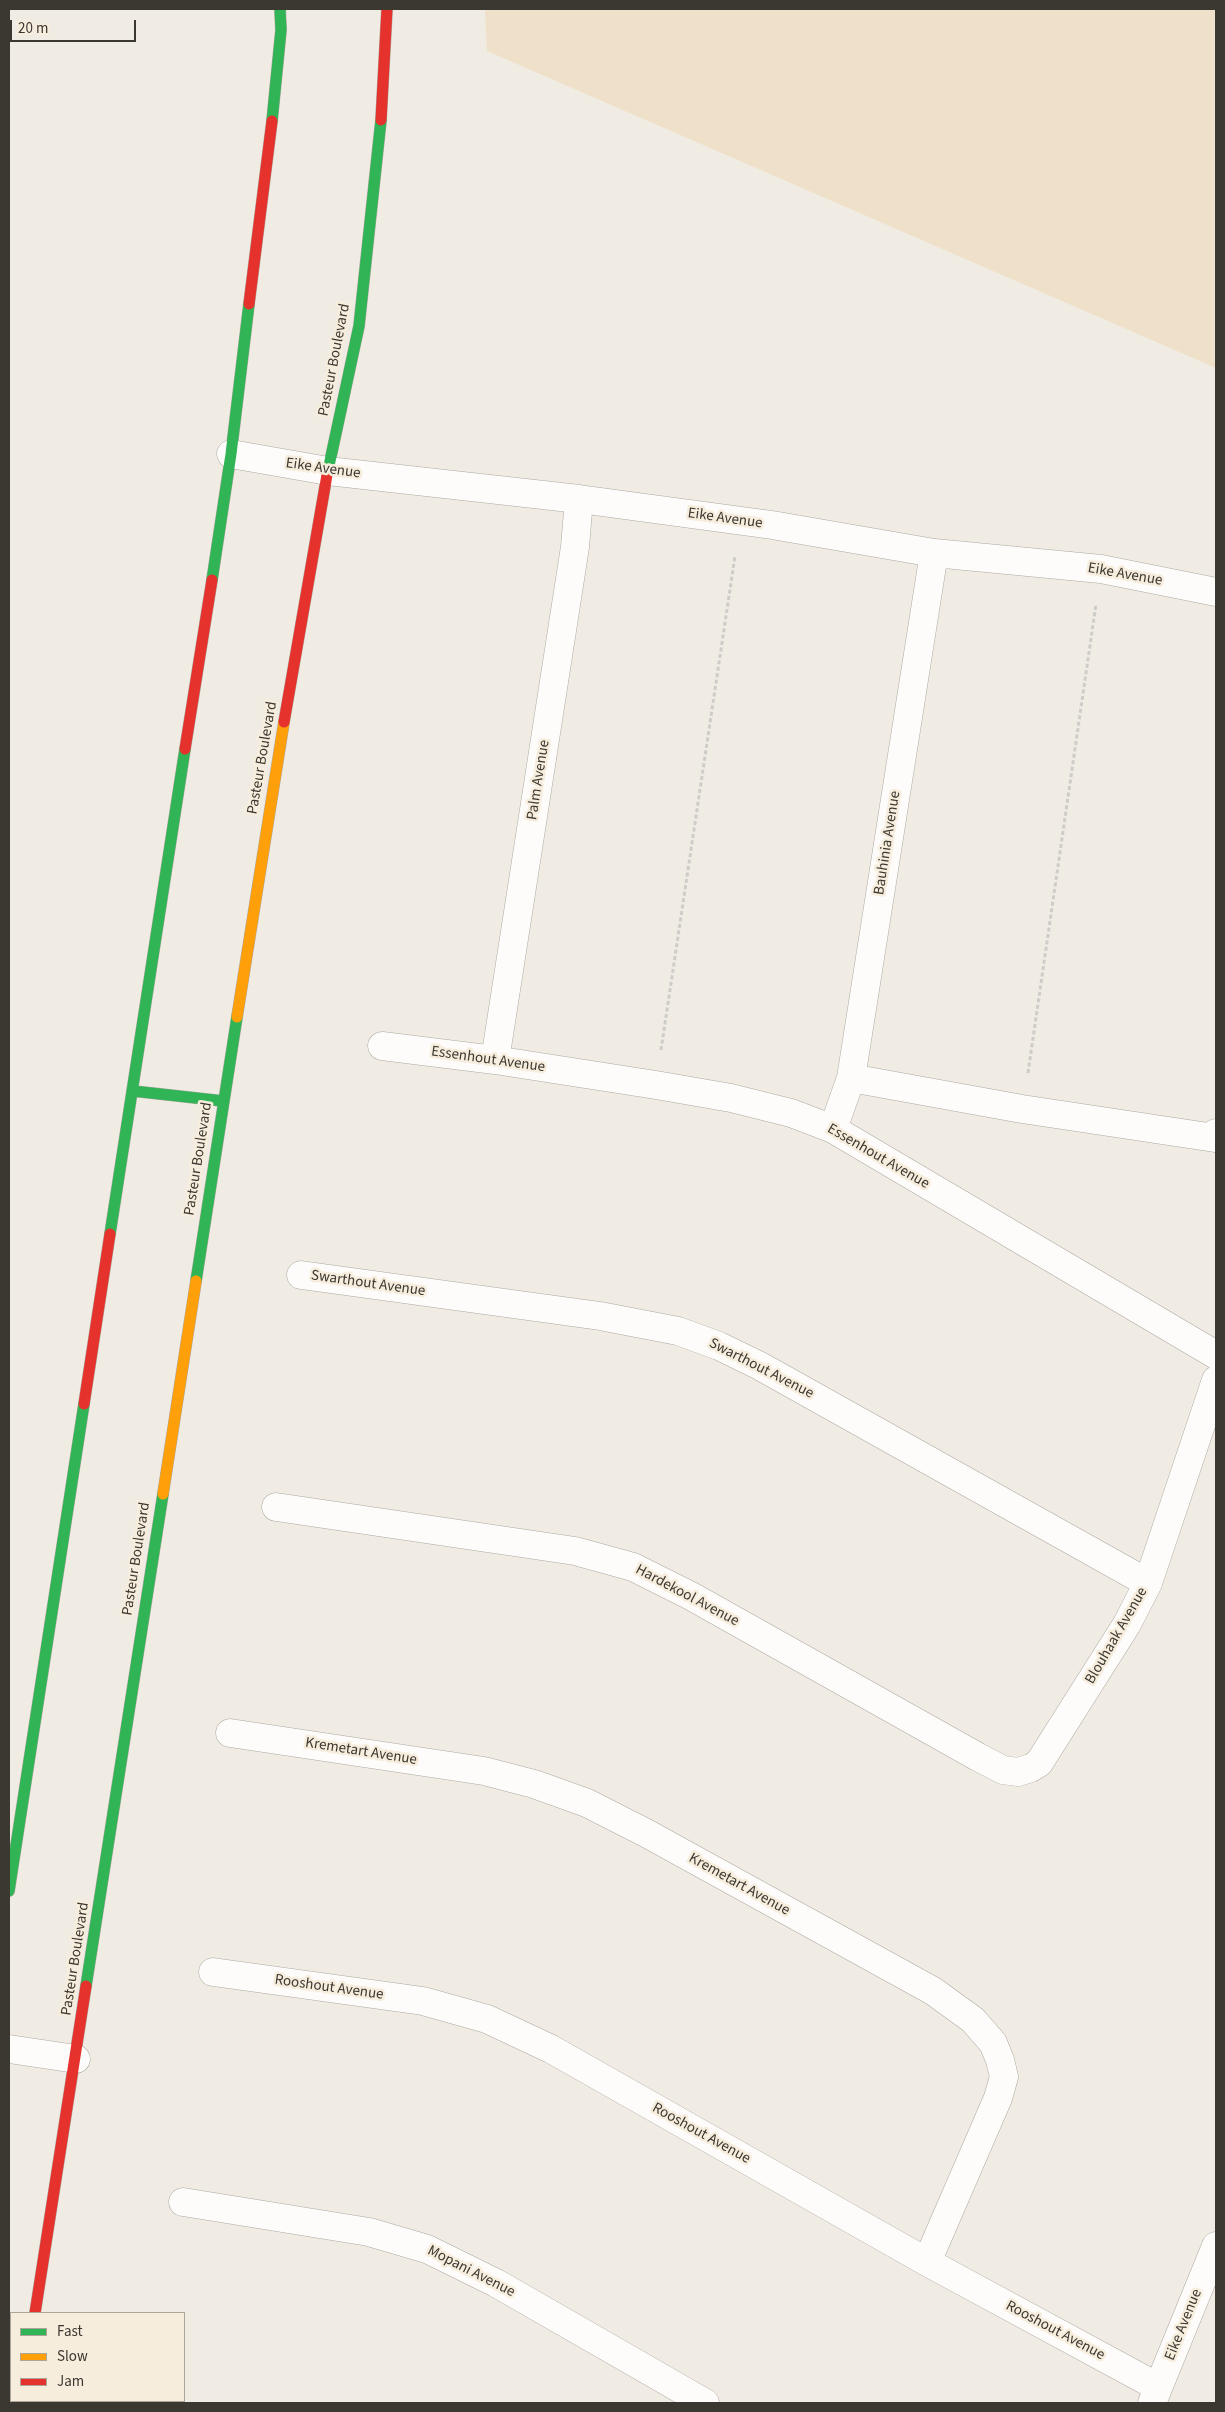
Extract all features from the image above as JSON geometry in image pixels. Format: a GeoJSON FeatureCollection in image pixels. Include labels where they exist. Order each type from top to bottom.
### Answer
{"type":"FeatureCollection","features":[{"type":"Feature","properties":{"kind":"street"},"geometry":{"type":"LineString","coordinates":[[9,1891],[231,454],[273,112],[281,30],[280,9]]}},
{"type":"Feature","properties":{"kind":"street","name":"Pasteur Boulevard"},"geometry":{"type":"LineString","coordinates":[[35,2312],[76,2059],[222,1101],[271,798],[328,471],[359,326],[383,100],[387,9]]}},
{"type":"Feature","properties":{"kind":"street","name":"Eike Avenue"},"geometry":{"type":"LineString","coordinates":[[231,454],[328,471],[579,498],[740,521],[934,553],[1101,569],[1216,592]]}},
{"type":"Feature","properties":{"kind":"street","name":"Palm Avenue"},"geometry":{"type":"LineString","coordinates":[[495,1060],[575,547],[579,498]]}},
{"type":"Feature","properties":{"kind":"street","name":"Bauhinia Avenue"},"geometry":{"type":"LineString","coordinates":[[833,1129],[851,1078],[934,553]]}},
{"type":"Feature","properties":{"kind":"street","name":"Essenhout Avenue"},"geometry":{"type":"LineString","coordinates":[[382,1046],[495,1060],[656,1085],[740,1100],[791,1113],[833,1129],[1216,1355]]}},
{"type":"Feature","properties":{"kind":"street"},"geometry":{"type":"LineString","coordinates":[[851,1078],[1022,1109],[1216,1135]]}},
{"type":"Feature","properties":{"kind":"street"},"geometry":{"type":"LineString","coordinates":[[133,1092],[222,1101]]}},
{"type":"Feature","properties":{"kind":"street","name":"Swarthout Avenue"},"geometry":{"type":"LineString","coordinates":[[301,1275],[600,1316],[678,1331],[719,1346],[760,1366],[1148,1583]]}},
{"type":"Feature","properties":{"kind":"street","name":"Blouhaak Avenue"},"geometry":{"type":"LineString","coordinates":[[978,1758],[1002,1770],[1018,1772],[1040,1763],[1127,1624],[1148,1583],[1216,1380]]}},
{"type":"Feature","properties":{"kind":"street","name":"Hardekool Avenue"},"geometry":{"type":"LineString","coordinates":[[276,1507],[575,1551],[633,1567],[691,1596],[978,1758]]}},
{"type":"Feature","properties":{"kind":"street","name":"Kremetart Avenue"},"geometry":{"type":"LineString","coordinates":[[230,1733],[484,1771],[534,1784],[587,1803],[646,1833],[933,1992],[973,2020],[993,2043],[1004,2077],[998,2098],[927,2262]]}},
{"type":"Feature","properties":{"kind":"street","name":"Rooshout Avenue"},"geometry":{"type":"LineString","coordinates":[[212,1972],[422,2001],[487,2020],[551,2049],[927,2262],[1155,2395]]}},
{"type":"Feature","properties":{"kind":"street"},"geometry":{"type":"LineString","coordinates":[[9,2049],[76,2059]]}},
{"type":"Feature","properties":{"kind":"street","name":"Mopani Avenue"},"geometry":{"type":"LineString","coordinates":[[183,2202],[369,2232],[427,2248],[496,2284],[705,2403]]}},
{"type":"Feature","properties":{"kind":"street","name":"Eike Avenue"},"geometry":{"type":"LineString","coordinates":[[1155,2395],[1216,2246]]}},
{"type":"Feature","properties":{"kind":"path"},"geometry":{"type":"LineString","coordinates":[[656,1085],[740,521]]}},
{"type":"Feature","properties":{"kind":"path"},"geometry":{"type":"LineString","coordinates":[[1022,1109],[1101,569]]}},
{"type":"Feature","properties":{"kind":"shaded area"},"geometry":{"type":"Polygon","coordinates":[[[485,9],[1216,9],[1216,368],[487,51],[485,9]]]}},
{"type":"Feature","properties":{"kind":"traffic: fast"},"geometry":{"type":"LineString","coordinates":[[272,121],[281,30],[280,9]]}},
{"type":"Feature","properties":{"kind":"traffic: fast"},"geometry":{"type":"LineString","coordinates":[[327,475],[359,326],[381,120]]}},
{"type":"Feature","properties":{"kind":"traffic: fast"},"geometry":{"type":"LineString","coordinates":[[212,580],[231,454],[249,304]]}},
{"type":"Feature","properties":{"kind":"traffic: fast"},"geometry":{"type":"LineString","coordinates":[[110,1234],[185,749]]}},
{"type":"Feature","properties":{"kind":"traffic: fast"},"geometry":{"type":"LineString","coordinates":[[196,1281],[237,1017]]}},
{"type":"Feature","properties":{"kind":"traffic: fast"},"geometry":{"type":"LineString","coordinates":[[133,1091],[223,1101]]}},
{"type":"Feature","properties":{"kind":"traffic: fast"},"geometry":{"type":"LineString","coordinates":[[9,1891],[84,1404]]}},
{"type":"Feature","properties":{"kind":"traffic: fast"},"geometry":{"type":"LineString","coordinates":[[86,1986],[163,1494]]}},
{"type":"Feature","properties":{"kind":"traffic: slow"},"geometry":{"type":"LineString","coordinates":[[237,1017],[284,722]]}},
{"type":"Feature","properties":{"kind":"traffic: slow"},"geometry":{"type":"LineString","coordinates":[[163,1494],[196,1281]]}},
{"type":"Feature","properties":{"kind":"traffic: jam"},"geometry":{"type":"LineString","coordinates":[[381,120],[387,9]]}},
{"type":"Feature","properties":{"kind":"traffic: jam"},"geometry":{"type":"LineString","coordinates":[[249,304],[272,121]]}},
{"type":"Feature","properties":{"kind":"traffic: jam"},"geometry":{"type":"LineString","coordinates":[[284,722],[327,475]]}},
{"type":"Feature","properties":{"kind":"traffic: jam"},"geometry":{"type":"LineString","coordinates":[[185,749],[212,580]]}},
{"type":"Feature","properties":{"kind":"traffic: jam"},"geometry":{"type":"LineString","coordinates":[[84,1404],[110,1234]]}},
{"type":"Feature","properties":{"kind":"traffic: jam"},"geometry":{"type":"LineString","coordinates":[[35,2312],[86,1986]]}}]}
